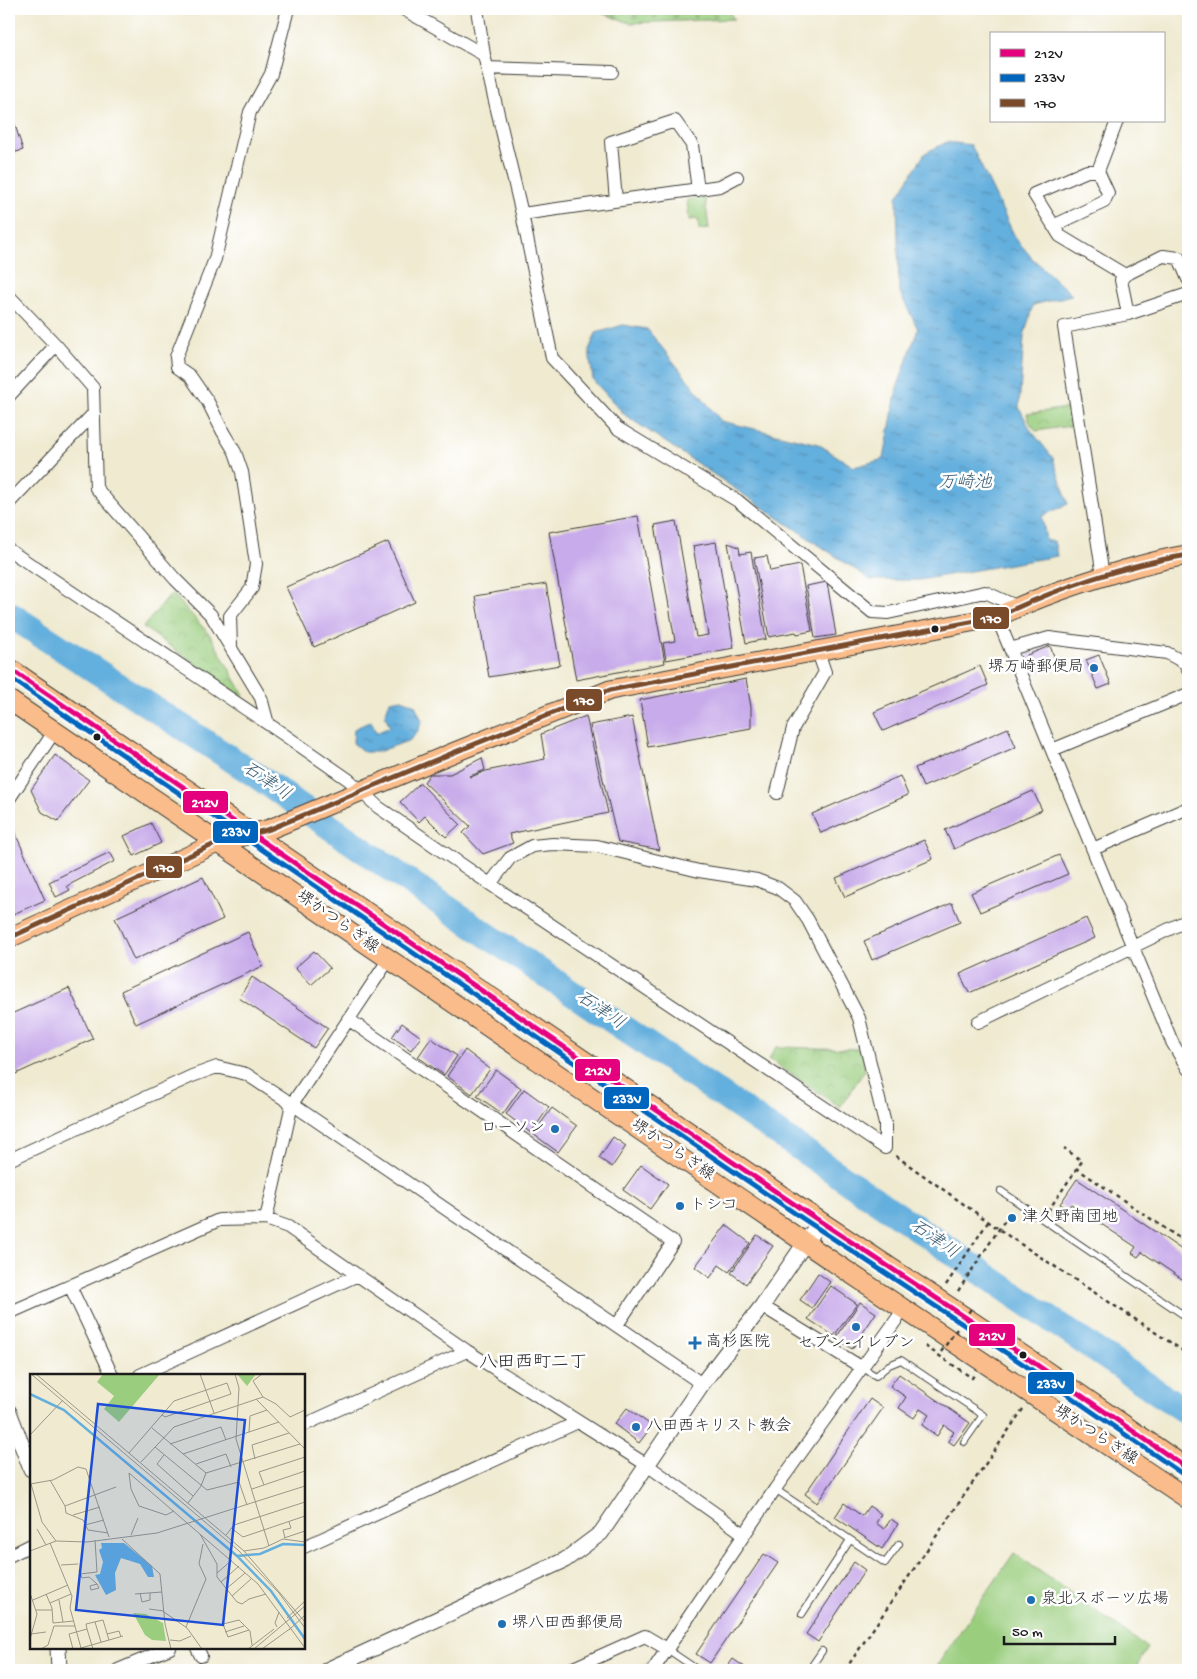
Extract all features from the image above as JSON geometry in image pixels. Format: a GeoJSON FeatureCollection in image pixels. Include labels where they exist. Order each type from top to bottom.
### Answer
{"type":"FeatureCollection","features":[{"type":"Feature","properties":{"kind":"main road"},"geometry":{"type":"LineString","coordinates":[[9,938],[217,843],[272,828],[610,690],[997,617],[1018,607],[1103,576],[1168,558],[1188,555]]}},
{"type":"Feature","properties":{"kind":"main road","name":"堺かつらぎ線"},"geometry":{"type":"LineString","coordinates":[[9,668],[820,1221],[1027,1358],[1188,1469]]}},
{"type":"Feature","properties":{"kind":"main road","name":"堺かつらぎ線"},"geometry":{"type":"LineString","coordinates":[[9,700],[904,1309],[1188,1499]]}},
{"type":"Feature","properties":{"kind":"street"},"geometry":{"type":"LineString","coordinates":[[231,647],[230,616],[252,588],[256,564],[242,472],[235,452],[208,402],[190,376],[177,366],[176,357],[215,259],[250,112],[271,74],[288,9]]}},
{"type":"Feature","properties":{"kind":"street"},"geometry":{"type":"LineString","coordinates":[[403,9],[484,55]]}},
{"type":"Feature","properties":{"kind":"street"},"geometry":{"type":"LineString","coordinates":[[477,9],[484,55],[522,214],[552,358],[617,428],[738,501],[872,612],[888,613],[986,592],[1018,607]]}},
{"type":"Feature","properties":{"kind":"street"},"geometry":{"type":"LineString","coordinates":[[487,68],[612,72]]}},
{"type":"Feature","properties":{"kind":"street"},"geometry":{"type":"LineString","coordinates":[[616,201],[611,142],[675,121],[692,145],[698,190]]}},
{"type":"Feature","properties":{"kind":"street"},"geometry":{"type":"LineString","coordinates":[[1053,226],[1104,202],[1108,192],[1098,171],[1117,122]]}},
{"type":"Feature","properties":{"kind":"street"},"geometry":{"type":"LineString","coordinates":[[1098,171],[1087,171],[1034,194],[1060,236],[1125,275]]}},
{"type":"Feature","properties":{"kind":"street"},"geometry":{"type":"LineString","coordinates":[[522,214],[698,190],[720,186],[736,177]]}},
{"type":"Feature","properties":{"kind":"street"},"geometry":{"type":"LineString","coordinates":[[1128,314],[1121,280],[1125,275],[1163,256],[1179,258],[1188,280]]}},
{"type":"Feature","properties":{"kind":"street"},"geometry":{"type":"LineString","coordinates":[[1103,576],[1064,327],[1128,314],[1188,294]]}},
{"type":"Feature","properties":{"kind":"street"},"geometry":{"type":"LineString","coordinates":[[9,296],[56,345],[93,388],[96,488],[175,579],[211,615],[262,698],[268,724]]}},
{"type":"Feature","properties":{"kind":"street"},"geometry":{"type":"LineString","coordinates":[[9,396],[56,345]]}},
{"type":"Feature","properties":{"kind":"street"},"geometry":{"type":"LineString","coordinates":[[9,503],[94,413]]}},
{"type":"Feature","properties":{"kind":"street"},"geometry":{"type":"LineString","coordinates":[[9,550],[298,744],[353,794],[378,808],[884,1148]]}},
{"type":"Feature","properties":{"kind":"street"},"geometry":{"type":"LineString","coordinates":[[997,617],[1172,1042],[1188,1069]]}},
{"type":"Feature","properties":{"kind":"street"},"geometry":{"type":"LineString","coordinates":[[1010,649],[1048,638],[1166,653],[1185,663],[1188,668]]}},
{"type":"Feature","properties":{"kind":"street"},"geometry":{"type":"LineString","coordinates":[[777,793],[793,728],[825,672],[818,652]]}},
{"type":"Feature","properties":{"kind":"street"},"geometry":{"type":"LineString","coordinates":[[1052,750],[1188,694]]}},
{"type":"Feature","properties":{"kind":"street"},"geometry":{"type":"LineString","coordinates":[[11,791],[54,732]]}},
{"type":"Feature","properties":{"kind":"street"},"geometry":{"type":"LineString","coordinates":[[1093,849],[1188,808]]}},
{"type":"Feature","properties":{"kind":"street"},"geometry":{"type":"LineString","coordinates":[[490,884],[510,858],[532,846],[554,844],[596,846],[699,871],[757,880],[778,888],[795,901],[808,920],[859,1018],[885,1124],[884,1148]]}},
{"type":"Feature","properties":{"kind":"street"},"geometry":{"type":"LineString","coordinates":[[978,1022],[1188,920]]}},
{"type":"Feature","properties":{"kind":"street"},"geometry":{"type":"LineString","coordinates":[[266,1219],[292,1104],[389,959]]}},
{"type":"Feature","properties":{"kind":"street"},"geometry":{"type":"LineString","coordinates":[[348,1019],[673,1242],[617,1325]]}},
{"type":"Feature","properties":{"kind":"street"},"geometry":{"type":"LineString","coordinates":[[9,1160],[192,1076],[217,1067],[246,1074],[702,1384]]}},
{"type":"Feature","properties":{"kind":"street"},"geometry":{"type":"LineString","coordinates":[[9,1313],[220,1220],[266,1219],[288,1227],[467,1351],[647,1465],[744,1534]]}},
{"type":"Feature","properties":{"kind":"street"},"geometry":{"type":"LineString","coordinates":[[327,1670],[566,1560],[601,1534],[702,1384],[762,1306],[820,1221]]}},
{"type":"Feature","properties":{"kind":"street"},"geometry":{"type":"LineString","coordinates":[[142,1374],[358,1275]]}},
{"type":"Feature","properties":{"kind":"street"},"geometry":{"type":"LineString","coordinates":[[70,1286],[112,1374]]}},
{"type":"Feature","properties":{"kind":"street"},"geometry":{"type":"LineString","coordinates":[[762,1306],[861,1367]]}},
{"type":"Feature","properties":{"kind":"street"},"geometry":{"type":"LineString","coordinates":[[653,1670],[775,1488],[904,1309]]}},
{"type":"Feature","properties":{"kind":"street"},"geometry":{"type":"LineString","coordinates":[[305,1425],[467,1351]]}},
{"type":"Feature","properties":{"kind":"street"},"geometry":{"type":"LineString","coordinates":[[9,1412],[30,1466]]}},
{"type":"Feature","properties":{"kind":"street"},"geometry":{"type":"LineString","coordinates":[[305,1548],[578,1422]]}},
{"type":"Feature","properties":{"kind":"street"},"geometry":{"type":"LineString","coordinates":[[9,1556],[30,1546]]}},
{"type":"Feature","properties":{"kind":"street"},"geometry":{"type":"LineString","coordinates":[[569,1670],[645,1636],[667,1649]]}},
{"type":"Feature","properties":{"kind":"street"},"geometry":{"type":"LineString","coordinates":[[58,1649],[59,1670]]}},
{"type":"Feature","properties":{"kind":"street"},"geometry":{"type":"LineString","coordinates":[[118,1670],[168,1649]]}},
{"type":"Feature","properties":{"kind":"lane"},"geometry":{"type":"LineString","coordinates":[[1002,1191],[1188,1318]]}},
{"type":"Feature","properties":{"kind":"lane"},"geometry":{"type":"LineString","coordinates":[[861,1367],[876,1376],[889,1365],[901,1360],[983,1415],[964,1442]]}},
{"type":"Feature","properties":{"kind":"lane"},"geometry":{"type":"LineString","coordinates":[[775,1488],[884,1563],[899,1544]]}},
{"type":"Feature","properties":{"kind":"lane"},"geometry":{"type":"LineString","coordinates":[[802,1614],[850,1540]]}},
{"type":"Feature","properties":{"kind":"lane"},"geometry":{"type":"LineString","coordinates":[[667,1649],[698,1670]]}},
{"type":"Feature","properties":{"kind":"lane"},"geometry":{"type":"LineString","coordinates":[[809,1670],[822,1651]]}},
{"type":"Feature","properties":{"kind":"path"},"geometry":{"type":"LineString","coordinates":[[884,1148],[988,1222],[1188,1354]]}},
{"type":"Feature","properties":{"kind":"path"},"geometry":{"type":"LineString","coordinates":[[1043,1218],[1082,1161],[1064,1148]]}},
{"type":"Feature","properties":{"kind":"path"},"geometry":{"type":"LineString","coordinates":[[1076,1168],[1188,1244]]}},
{"type":"Feature","properties":{"kind":"path"},"geometry":{"type":"LineString","coordinates":[[958,1291],[1018,1202]]}},
{"type":"Feature","properties":{"kind":"path"},"geometry":{"type":"LineString","coordinates":[[943,1288],[988,1222]]}},
{"type":"Feature","properties":{"kind":"path"},"geometry":{"type":"LineString","coordinates":[[941,1352],[973,1306]]}},
{"type":"Feature","properties":{"kind":"path"},"geometry":{"type":"LineString","coordinates":[[845,1670],[1023,1409]]}},
{"type":"Feature","properties":{"kind":"green space"},"geometry":{"type":"Polygon","coordinates":[[[590,9],[727,9],[734,19],[630,23],[590,9]]]}},
{"type":"Feature","properties":{"kind":"green space"},"geometry":{"type":"Polygon","coordinates":[[[705,197],[709,229],[699,230],[698,219],[689,220],[687,200],[705,197]]]}},
{"type":"Feature","properties":{"kind":"green space"},"geometry":{"type":"Polygon","coordinates":[[[1067,408],[1070,426],[1036,431],[1030,423],[1027,414],[1067,408]]]}},
{"type":"Feature","properties":{"kind":"green space"},"geometry":{"type":"Polygon","coordinates":[[[172,593],[210,635],[244,695],[242,697],[143,627],[172,593]]]}},
{"type":"Feature","properties":{"kind":"green space"},"geometry":{"type":"Polygon","coordinates":[[[776,1047],[861,1049],[865,1070],[840,1107],[769,1059],[776,1047]]]}},
{"type":"Feature","properties":{"kind":"green space","name":"泉北スポーツ広場"},"geometry":{"type":"Polygon","coordinates":[[[1014,1553],[1148,1648],[1134,1670],[934,1670],[1014,1553]]]}},
{"type":"Feature","properties":{"kind":"water","name":"万崎池"},"geometry":{"type":"Polygon","coordinates":[[[947,142],[971,145],[1016,239],[1032,258],[1072,295],[1033,305],[1024,336],[1019,407],[1030,429],[1053,458],[1068,504],[1042,516],[1046,541],[1054,541],[1057,556],[919,580],[871,580],[625,415],[593,380],[589,350],[596,333],[623,325],[647,329],[721,421],[818,444],[854,467],[884,459],[897,388],[918,329],[899,291],[897,197],[925,153],[947,142]]]}},
{"type":"Feature","properties":{"kind":"water"},"geometry":{"type":"Polygon","coordinates":[[[402,699],[415,705],[422,721],[417,733],[410,740],[378,752],[364,752],[353,743],[354,729],[371,721],[376,733],[390,727],[385,715],[390,701],[402,699]]]}},
{"type":"Feature","properties":{"kind":"building"},"geometry":{"type":"Polygon","coordinates":[[[9,106],[23,150],[9,154],[9,106]]]}},
{"type":"Feature","properties":{"kind":"building"},"geometry":{"type":"Polygon","coordinates":[[[638,516],[665,663],[576,680],[549,532],[638,516]]]}},
{"type":"Feature","properties":{"kind":"building"},"geometry":{"type":"Polygon","coordinates":[[[676,521],[696,637],[708,635],[693,546],[716,542],[734,648],[666,660],[663,643],[675,641],[655,525],[676,521]]]}},
{"type":"Feature","properties":{"kind":"building"},"geometry":{"type":"Polygon","coordinates":[[[388,542],[415,602],[314,647],[286,587],[388,542]]]}},
{"type":"Feature","properties":{"kind":"building"},"geometry":{"type":"Polygon","coordinates":[[[728,543],[739,547],[740,554],[751,552],[766,639],[746,643],[728,543]]]}},
{"type":"Feature","properties":{"kind":"building"},"geometry":{"type":"Polygon","coordinates":[[[767,556],[770,571],[800,565],[812,631],[769,637],[754,558],[767,556]]]}},
{"type":"Feature","properties":{"kind":"building"},"geometry":{"type":"Polygon","coordinates":[[[827,582],[836,635],[815,638],[806,586],[827,582]]]}},
{"type":"Feature","properties":{"kind":"building"},"geometry":{"type":"Polygon","coordinates":[[[546,584],[560,665],[489,677],[475,596],[546,584]]]}},
{"type":"Feature","properties":{"kind":"building"},"geometry":{"type":"Polygon","coordinates":[[[1050,646],[1057,664],[1034,673],[1027,655],[1050,646]]]}},
{"type":"Feature","properties":{"kind":"building"},"geometry":{"type":"Polygon","coordinates":[[[1099,655],[1111,684],[1098,689],[1086,660],[1099,655]]]}},
{"type":"Feature","properties":{"kind":"building"},"geometry":{"type":"Polygon","coordinates":[[[980,666],[988,685],[883,731],[874,712],[980,666]]]}},
{"type":"Feature","properties":{"kind":"building"},"geometry":{"type":"Polygon","coordinates":[[[746,679],[751,707],[751,728],[648,747],[640,700],[746,679]]]}},
{"type":"Feature","properties":{"kind":"building"},"geometry":{"type":"Polygon","coordinates":[[[586,716],[608,813],[509,834],[513,843],[483,854],[463,833],[470,826],[424,782],[430,774],[450,774],[482,758],[485,770],[471,777],[486,771],[545,759],[541,734],[586,716]]]}},
{"type":"Feature","properties":{"kind":"building"},"geometry":{"type":"Polygon","coordinates":[[[632,717],[659,850],[618,842],[590,725],[632,717]]]}},
{"type":"Feature","properties":{"kind":"building"},"geometry":{"type":"Polygon","coordinates":[[[1008,728],[1016,747],[923,787],[915,768],[1008,728]]]}},
{"type":"Feature","properties":{"kind":"building"},"geometry":{"type":"Polygon","coordinates":[[[55,755],[89,780],[58,821],[42,812],[31,790],[55,755]]]}},
{"type":"Feature","properties":{"kind":"building"},"geometry":{"type":"Polygon","coordinates":[[[900,776],[908,795],[821,833],[812,814],[900,776]]]}},
{"type":"Feature","properties":{"kind":"building"},"geometry":{"type":"Polygon","coordinates":[[[420,783],[460,824],[446,837],[425,816],[419,822],[400,802],[420,783]]]}},
{"type":"Feature","properties":{"kind":"building"},"geometry":{"type":"Polygon","coordinates":[[[1033,791],[1042,810],[954,849],[945,830],[1033,791]]]}},
{"type":"Feature","properties":{"kind":"building"},"geometry":{"type":"Polygon","coordinates":[[[9,819],[45,900],[9,916],[9,819]]]}},
{"type":"Feature","properties":{"kind":"building"},"geometry":{"type":"Polygon","coordinates":[[[151,823],[161,843],[134,856],[124,836],[151,823]]]}},
{"type":"Feature","properties":{"kind":"building"},"geometry":{"type":"Polygon","coordinates":[[[924,840],[933,859],[845,897],[836,878],[924,840]]]}},
{"type":"Feature","properties":{"kind":"building"},"geometry":{"type":"Polygon","coordinates":[[[110,852],[115,861],[67,886],[70,890],[56,897],[49,882],[110,852]]]}},
{"type":"Feature","properties":{"kind":"building"},"geometry":{"type":"Polygon","coordinates":[[[1059,855],[1068,874],[980,912],[971,893],[1059,855]]]}},
{"type":"Feature","properties":{"kind":"building"},"geometry":{"type":"Polygon","coordinates":[[[203,877],[223,919],[134,960],[115,918],[203,877]]]}},
{"type":"Feature","properties":{"kind":"building"},"geometry":{"type":"Polygon","coordinates":[[[952,903],[960,922],[872,960],[864,941],[952,903]]]}},
{"type":"Feature","properties":{"kind":"building"},"geometry":{"type":"Polygon","coordinates":[[[1086,918],[1095,938],[969,993],[960,974],[1086,918]]]}},
{"type":"Feature","properties":{"kind":"building"},"geometry":{"type":"Polygon","coordinates":[[[248,932],[263,966],[136,1024],[121,991],[248,932]]]}},
{"type":"Feature","properties":{"kind":"building"},"geometry":{"type":"Polygon","coordinates":[[[314,951],[330,968],[311,985],[295,968],[314,951]]]}},
{"type":"Feature","properties":{"kind":"building"},"geometry":{"type":"Polygon","coordinates":[[[252,977],[328,1028],[314,1048],[239,998],[252,977]]]}},
{"type":"Feature","properties":{"kind":"building"},"geometry":{"type":"Polygon","coordinates":[[[69,988],[93,1039],[9,1077],[9,1015],[69,988]]]}},
{"type":"Feature","properties":{"kind":"building"},"geometry":{"type":"Polygon","coordinates":[[[402,1023],[421,1037],[411,1050],[392,1037],[402,1023]]]}},
{"type":"Feature","properties":{"kind":"building"},"geometry":{"type":"Polygon","coordinates":[[[431,1038],[457,1056],[444,1075],[418,1057],[431,1038]]]}},
{"type":"Feature","properties":{"kind":"building"},"geometry":{"type":"Polygon","coordinates":[[[465,1050],[490,1069],[472,1094],[447,1076],[465,1050]]]}},
{"type":"Feature","properties":{"kind":"building"},"geometry":{"type":"Polygon","coordinates":[[[496,1070],[521,1088],[503,1114],[477,1096],[496,1070]]]}},
{"type":"Feature","properties":{"kind":"building"},"geometry":{"type":"Polygon","coordinates":[[[524,1089],[549,1107],[531,1133],[506,1114],[524,1089]]]}},
{"type":"Feature","properties":{"kind":"building"},"geometry":{"type":"Polygon","coordinates":[[[552,1108],[577,1126],[558,1152],[533,1134],[552,1108]]]}},
{"type":"Feature","properties":{"kind":"building"},"geometry":{"type":"Polygon","coordinates":[[[613,1137],[626,1146],[612,1167],[599,1158],[613,1137]]]}},
{"type":"Feature","properties":{"kind":"building"},"geometry":{"type":"Polygon","coordinates":[[[641,1165],[668,1184],[650,1209],[623,1190],[641,1165]]]}},
{"type":"Feature","properties":{"kind":"building"},"geometry":{"type":"Polygon","coordinates":[[[1077,1179],[1188,1254],[1188,1283],[1142,1252],[1138,1257],[1132,1253],[1136,1247],[1071,1204],[1068,1209],[1060,1204],[1077,1179]]]}},
{"type":"Feature","properties":{"kind":"building"},"geometry":{"type":"Polygon","coordinates":[[[726,1225],[750,1243],[729,1272],[719,1265],[710,1278],[695,1267],[726,1225]]]}},
{"type":"Feature","properties":{"kind":"building"},"geometry":{"type":"Polygon","coordinates":[[[757,1235],[773,1246],[746,1284],[731,1273],[757,1235]]]}},
{"type":"Feature","properties":{"kind":"building"},"geometry":{"type":"Polygon","coordinates":[[[818,1273],[830,1282],[812,1308],[800,1300],[818,1273]]]}},
{"type":"Feature","properties":{"kind":"building"},"geometry":{"type":"Polygon","coordinates":[[[831,1286],[857,1304],[834,1336],[808,1319],[831,1286]]]}},
{"type":"Feature","properties":{"kind":"building"},"geometry":{"type":"Polygon","coordinates":[[[860,1302],[876,1313],[852,1349],[836,1338],[860,1302]]]}},
{"type":"Feature","properties":{"kind":"building"},"geometry":{"type":"Polygon","coordinates":[[[899,1374],[970,1423],[954,1445],[948,1441],[954,1432],[944,1425],[937,1436],[922,1425],[929,1415],[920,1409],[914,1418],[899,1408],[906,1397],[890,1386],[899,1374]]]}},
{"type":"Feature","properties":{"kind":"building"},"geometry":{"type":"Polygon","coordinates":[[[870,1399],[883,1408],[817,1503],[805,1494],[870,1399]]]}},
{"type":"Feature","properties":{"kind":"building"},"geometry":{"type":"Polygon","coordinates":[[[627,1408],[652,1426],[639,1443],[614,1424],[627,1408]]]}},
{"type":"Feature","properties":{"kind":"building"},"geometry":{"type":"Polygon","coordinates":[[[844,1503],[862,1516],[869,1506],[881,1514],[876,1523],[884,1529],[891,1519],[898,1524],[882,1549],[835,1517],[844,1503]]]}},
{"type":"Feature","properties":{"kind":"building"},"geometry":{"type":"Polygon","coordinates":[[[764,1554],[778,1563],[710,1663],[696,1654],[764,1554]]]}},
{"type":"Feature","properties":{"kind":"building"},"geometry":{"type":"Polygon","coordinates":[[[854,1562],[865,1570],[818,1642],[806,1634],[854,1562]]]}},
{"type":"Feature","properties":{"kind":"building"},"geometry":{"type":"Polygon","coordinates":[[[733,1659],[749,1670],[725,1670],[733,1659]]]}},
{"type":"Feature","properties":{"kind":"waterway","name":"石津川"},"geometry":{"type":"LineString","coordinates":[[9,614],[254,774],[412,884],[1188,1413]]}},
{"type":"Feature","properties":{"kind":"transit line","name":"170"},"geometry":{"type":"LineString","coordinates":[[9,938],[217,843],[270,829],[610,690],[997,617],[1090,579],[1139,565],[1188,555]]}},
{"type":"Feature","properties":{"kind":"transit line","name":"212V"},"geometry":{"type":"LineString","coordinates":[[9,668],[800,1208],[1027,1358],[1188,1469]]}},
{"type":"Feature","properties":{"kind":"transit line","name":"233V"},"geometry":{"type":"LineString","coordinates":[[9,677],[796,1214],[1023,1364],[1184,1475]]}},
{"type":"Feature","properties":{"kind":"place","name":"堺万崎郵便局"},"geometry":{"type":"Point","coordinates":[1094,668]}},
{"type":"Feature","properties":{"kind":"place","name":"ローソン"},"geometry":{"type":"Point","coordinates":[555,1129]}},
{"type":"Feature","properties":{"kind":"place","name":"トシコ"},"geometry":{"type":"Point","coordinates":[680,1206]}},
{"type":"Feature","properties":{"kind":"place","name":"津久野南団地"},"geometry":{"type":"Point","coordinates":[1012,1218]}},
{"type":"Feature","properties":{"kind":"place","name":"セブン-イレブン"},"geometry":{"type":"Point","coordinates":[856,1327]}},
{"type":"Feature","properties":{"kind":"place","name":"高杉医院"},"geometry":{"type":"Point","coordinates":[695,1343]}},
{"type":"Feature","properties":{"kind":"place","name":"八田西キリスト教会"},"geometry":{"type":"Point","coordinates":[636,1427]}},
{"type":"Feature","properties":{"kind":"place","name":"泉北スポーツ広場"},"geometry":{"type":"Point","coordinates":[1031,1600]}},
{"type":"Feature","properties":{"kind":"place","name":"堺八田西郵便局"},"geometry":{"type":"Point","coordinates":[502,1624]}},
{"type":"Feature","properties":{"kind":"district","name":"八田西町二丁"},"geometry":{"type":"Point","coordinates":[533,1363]}}]}
